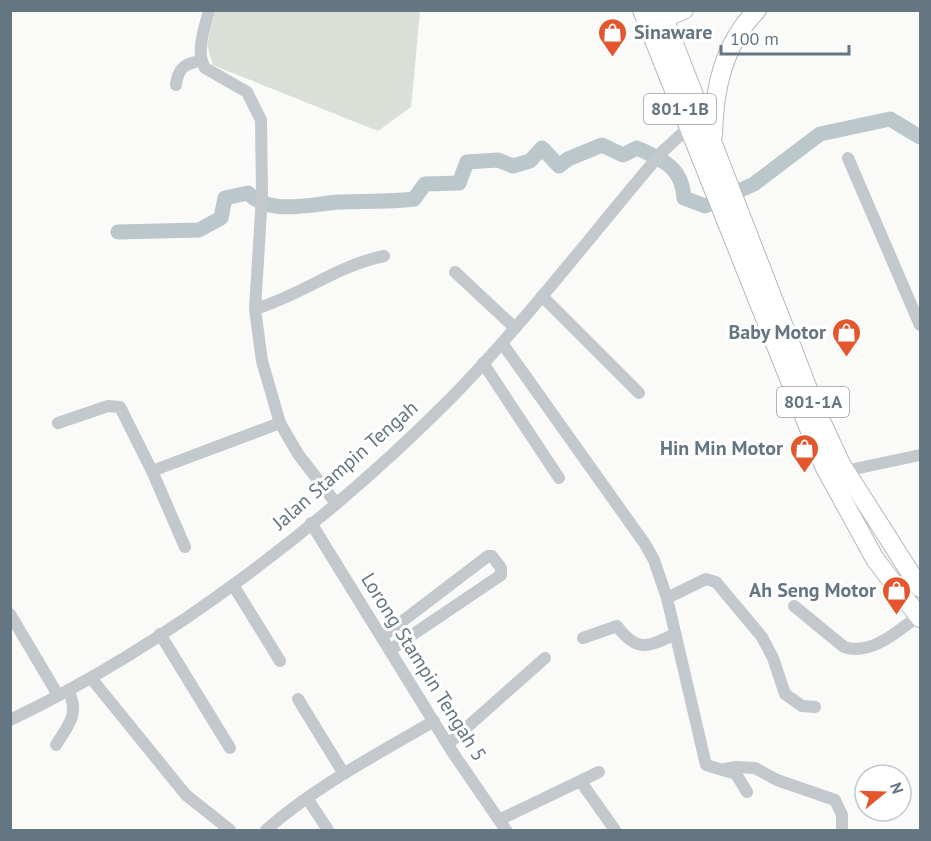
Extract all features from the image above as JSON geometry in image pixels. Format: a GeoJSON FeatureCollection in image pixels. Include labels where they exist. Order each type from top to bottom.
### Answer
{"type":"FeatureCollection","features":[{"type":"Feature","properties":{"kind":"highway"},"geometry":{"type":"LineString","coordinates":[[654,15],[684,10]]}},
{"type":"Feature","properties":{"kind":"highway"},"geometry":{"type":"LineString","coordinates":[[713,144],[717,84],[736,36],[757,10]]}},
{"type":"Feature","properties":{"kind":"highway","name":"801-1A"},"geometry":{"type":"LineString","coordinates":[[654,15],[674,44],[713,144],[725,197],[845,471],[921,588]]}},
{"type":"Feature","properties":{"kind":"highway","name":"801-1B"},"geometry":{"type":"LineString","coordinates":[[654,15],[661,60],[688,128],[725,197],[824,466],[875,559],[920,617]]}},
{"type":"Feature","properties":{"kind":"highway"},"geometry":{"type":"LineString","coordinates":[[661,60],[667,46],[674,44]]}},
{"type":"Feature","properties":{"kind":"street"},"geometry":{"type":"LineString","coordinates":[[209,10],[202,40],[201,61],[205,68],[247,92],[257,108],[262,133],[262,195],[255,309],[262,361],[280,423],[298,454],[335,502]]}},
{"type":"Feature","properties":{"kind":"street"},"geometry":{"type":"LineString","coordinates":[[176,85],[180,69],[186,64],[201,61]]}},
{"type":"Feature","properties":{"kind":"street","name":"Jalan Stampin Tengah"},"geometry":{"type":"LineString","coordinates":[[10,720],[91,678],[233,585],[311,523],[419,429],[502,343],[662,152],[688,128]]}},
{"type":"Feature","properties":{"kind":"street"},"geometry":{"type":"LineString","coordinates":[[848,158],[921,325]]}},
{"type":"Feature","properties":{"kind":"street"},"geometry":{"type":"LineString","coordinates":[[255,309],[282,302],[345,269],[384,256]]}},
{"type":"Feature","properties":{"kind":"street"},"geometry":{"type":"LineString","coordinates":[[454,272],[515,328]]}},
{"type":"Feature","properties":{"kind":"street"},"geometry":{"type":"LineString","coordinates":[[542,296],[639,393]]}},
{"type":"Feature","properties":{"kind":"street"},"geometry":{"type":"LineString","coordinates":[[502,343],[645,544],[667,598],[706,765],[736,774],[747,792]]}},
{"type":"Feature","properties":{"kind":"street"},"geometry":{"type":"LineString","coordinates":[[483,363],[559,478]]}},
{"type":"Feature","properties":{"kind":"street"},"geometry":{"type":"LineString","coordinates":[[58,423],[115,405],[123,411],[152,471],[184,547]]}},
{"type":"Feature","properties":{"kind":"street"},"geometry":{"type":"LineString","coordinates":[[152,471],[280,423]]}},
{"type":"Feature","properties":{"kind":"street"},"geometry":{"type":"LineString","coordinates":[[845,471],[921,455]]}},
{"type":"Feature","properties":{"kind":"street","name":"Lorong Stampin Tengah 5"},"geometry":{"type":"LineString","coordinates":[[311,523],[448,744],[502,826]]}},
{"type":"Feature","properties":{"kind":"street"},"geometry":{"type":"LineString","coordinates":[[382,636],[488,556],[492,556],[501,568],[501,575],[390,650]]}},
{"type":"Feature","properties":{"kind":"street"},"geometry":{"type":"LineString","coordinates":[[667,598],[706,579],[716,582],[762,638],[773,658],[785,694],[802,706],[815,707]]}},
{"type":"Feature","properties":{"kind":"street"},"geometry":{"type":"LineString","coordinates":[[233,585],[280,661]]}},
{"type":"Feature","properties":{"kind":"street"},"geometry":{"type":"LineString","coordinates":[[794,606],[844,647],[851,650],[883,642],[920,617]]}},
{"type":"Feature","properties":{"kind":"street"},"geometry":{"type":"LineString","coordinates":[[10,614],[63,693],[75,706],[74,715],[57,745]]}},
{"type":"Feature","properties":{"kind":"street"},"geometry":{"type":"LineString","coordinates":[[583,638],[617,626],[638,645],[650,646],[675,634]]}},
{"type":"Feature","properties":{"kind":"street"},"geometry":{"type":"LineString","coordinates":[[160,634],[230,748]]}},
{"type":"Feature","properties":{"kind":"street"},"geometry":{"type":"LineString","coordinates":[[448,744],[545,658]]}},
{"type":"Feature","properties":{"kind":"street"},"geometry":{"type":"LineString","coordinates":[[91,678],[186,795],[230,831]]}},
{"type":"Feature","properties":{"kind":"street"},"geometry":{"type":"LineString","coordinates":[[298,699],[344,774]]}},
{"type":"Feature","properties":{"kind":"street"},"geometry":{"type":"LineString","coordinates":[[266,831],[285,813],[344,774],[434,721]]}},
{"type":"Feature","properties":{"kind":"street"},"geometry":{"type":"LineString","coordinates":[[720,771],[736,767],[755,768],[777,780],[835,800],[842,815],[842,831]]}},
{"type":"Feature","properties":{"kind":"street"},"geometry":{"type":"LineString","coordinates":[[502,826],[599,772]]}},
{"type":"Feature","properties":{"kind":"street"},"geometry":{"type":"LineString","coordinates":[[581,782],[615,831]]}},
{"type":"Feature","properties":{"kind":"street"},"geometry":{"type":"LineString","coordinates":[[308,798],[328,831]]}},
{"type":"Feature","properties":{"kind":"street"},"geometry":{"type":"LineString","coordinates":[[282,831],[285,813]]}},
{"type":"Feature","properties":{"kind":"shaded area"},"geometry":{"type":"Polygon","coordinates":[[[215,11],[420,11],[411,107],[378,131],[213,65],[207,45],[215,11]]]}},
{"type":"Feature","properties":{"kind":"waterway"},"geometry":{"type":"LineString","coordinates":[[118,232],[199,230],[221,218],[225,198],[248,193],[268,204],[291,207],[339,202],[414,199],[425,184],[459,183],[467,162],[498,160],[513,166],[530,161],[542,148],[559,166],[568,159],[602,145],[623,155],[637,148],[663,161],[670,166],[679,179],[684,198],[705,206],[754,184],[820,134],[890,119],[920,137]]}},
{"type":"Feature","properties":{"kind":"place","name":"Sinaware"},"geometry":{"type":"Point","coordinates":[613,58]}},
{"type":"Feature","properties":{"kind":"place","name":"Baby Motor"},"geometry":{"type":"Point","coordinates":[847,358]}},
{"type":"Feature","properties":{"kind":"place","name":"Hin Min Motor"},"geometry":{"type":"Point","coordinates":[804,474]}},
{"type":"Feature","properties":{"kind":"place","name":"Ah Seng Motor"},"geometry":{"type":"Point","coordinates":[897,616]}}]}
